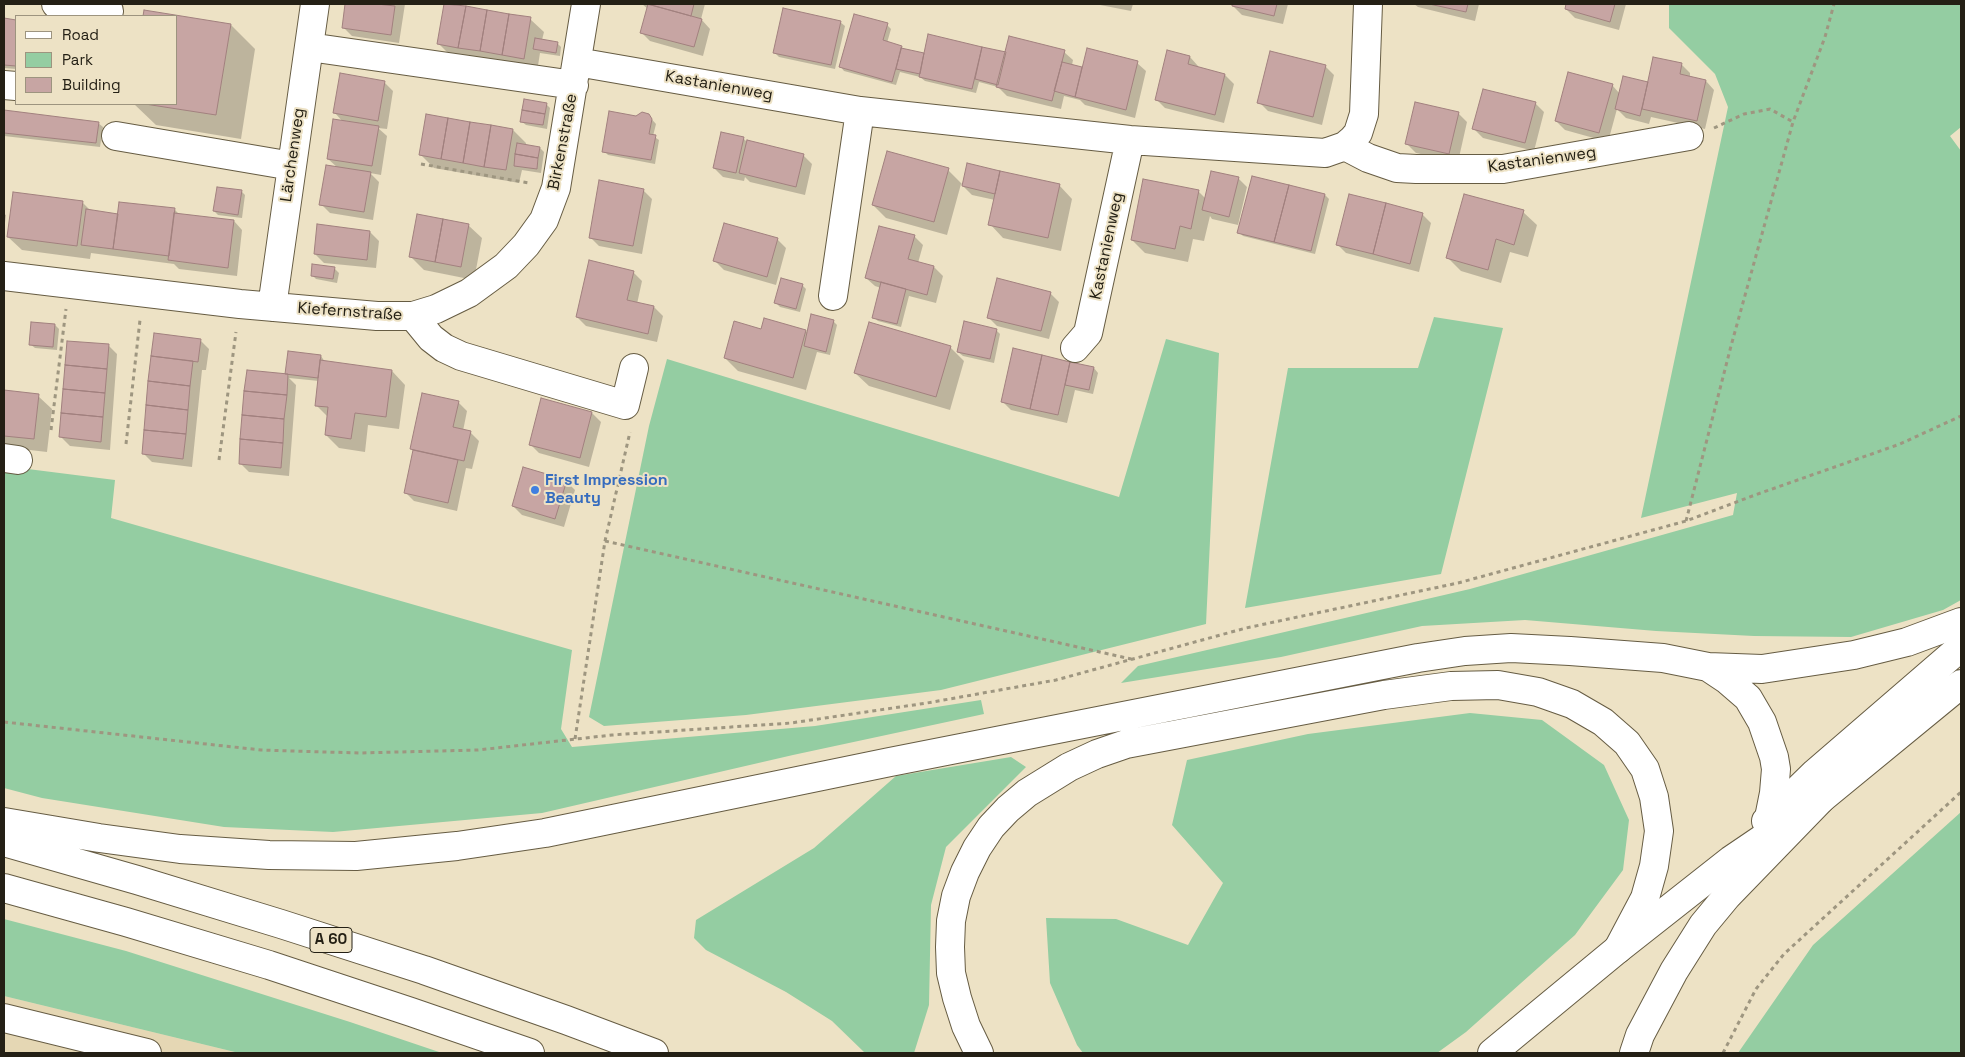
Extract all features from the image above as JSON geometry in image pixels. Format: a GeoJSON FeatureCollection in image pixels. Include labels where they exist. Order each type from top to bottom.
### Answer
{"type":"FeatureCollection","features":[{"type":"Feature","properties":{"kind":"main road"},"geometry":{"type":"LineString","coordinates":[[56,4],[109,11]]}},
{"type":"Feature","properties":{"kind":"main road","name":"Lärchenweg"},"geometry":{"type":"LineString","coordinates":[[272,307],[315,4]]}},
{"type":"Feature","properties":{"kind":"main road","name":"Birkenstraße"},"geometry":{"type":"LineString","coordinates":[[506,266],[526,245],[544,220],[556,188],[586,4]]}},
{"type":"Feature","properties":{"kind":"main road"},"geometry":{"type":"LineString","coordinates":[[1345,146],[1358,133],[1364,114],[1368,4]]}},
{"type":"Feature","properties":{"kind":"main road","name":"Kastanienweg"},"geometry":{"type":"LineString","coordinates":[[309,47],[576,73],[860,111],[1130,140],[1325,153],[1345,146],[1368,158],[1398,168],[1416,170],[1503,169],[1701,132]]}},
{"type":"Feature","properties":{"kind":"main road"},"geometry":{"type":"LineString","coordinates":[[833,296],[860,111]]}},
{"type":"Feature","properties":{"kind":"main road"},"geometry":{"type":"LineString","coordinates":[[116,136],[292,166]]}},
{"type":"Feature","properties":{"kind":"main road","name":"Kastanienweg"},"geometry":{"type":"LineString","coordinates":[[1075,348],[1088,332],[1130,140]]}},
{"type":"Feature","properties":{"kind":"main road","name":"Kiefernstraße"},"geometry":{"type":"LineString","coordinates":[[4,276],[240,304],[377,316],[413,316],[436,309],[469,293],[506,266]]}},
{"type":"Feature","properties":{"kind":"main road"},"geometry":{"type":"LineString","coordinates":[[413,316],[431,338],[444,348],[461,356],[625,405],[634,368]]}},
{"type":"Feature","properties":{"kind":"main road"},"geometry":{"type":"LineString","coordinates":[[4,822],[180,850],[269,855],[356,856],[458,846],[545,833],[910,758],[1408,660],[1465,651],[1511,648],[1570,651],[1663,658],[1708,667],[1762,669],[1854,655],[1907,642],[1961,622]]}},
{"type":"Feature","properties":{"kind":"main road"},"geometry":{"type":"LineString","coordinates":[[1731,860],[1769,818],[1815,773],[1961,647]]}},
{"type":"Feature","properties":{"kind":"main road"},"geometry":{"type":"LineString","coordinates":[[1708,667],[1726,679],[1748,698],[1762,722],[1774,756],[1776,769],[1769,818]]}},
{"type":"Feature","properties":{"kind":"main road"},"geometry":{"type":"LineString","coordinates":[[1492,1053],[1618,949],[1731,860],[1820,799],[1961,684]]}},
{"type":"Feature","properties":{"kind":"main road"},"geometry":{"type":"LineString","coordinates":[[979,1053],[966,1026],[951,973],[950,947],[956,896],[977,848],[991,827],[1026,793],[1069,767],[1097,754],[1126,744],[1384,695],[1450,686],[1498,686],[1538,692],[1572,704],[1602,722],[1627,744],[1645,769],[1654,797],[1659,830],[1654,866],[1645,898],[1618,949]]}},
{"type":"Feature","properties":{"kind":"main road"},"geometry":{"type":"LineString","coordinates":[[1634,1053],[1640,1035],[1703,925],[1727,896],[1820,799]]}},
{"type":"Feature","properties":{"kind":"main road","name":"A 60"},"geometry":{"type":"LineString","coordinates":[[4,842],[281,924],[432,974],[654,1053]]}},
{"type":"Feature","properties":{"kind":"main road"},"geometry":{"type":"LineString","coordinates":[[4,888],[126,922],[269,966],[530,1053]]}},
{"type":"Feature","properties":{"kind":"main road"},"geometry":{"type":"LineString","coordinates":[[4,1018],[79,1045],[146,1053]]}},
{"type":"Feature","properties":{"kind":"path"},"geometry":{"type":"LineString","coordinates":[[1686,521],[1793,122],[1825,37],[1834,4]]}},
{"type":"Feature","properties":{"kind":"path"},"geometry":{"type":"LineString","coordinates":[[1701,132],[1744,114],[1770,110],[1793,122]]}},
{"type":"Feature","properties":{"kind":"path"},"geometry":{"type":"LineString","coordinates":[[420,164],[556,188]]}},
{"type":"Feature","properties":{"kind":"path"},"geometry":{"type":"LineString","coordinates":[[52,430],[69,284]]}},
{"type":"Feature","properties":{"kind":"path"},"geometry":{"type":"LineString","coordinates":[[126,444],[143,293]]}},
{"type":"Feature","properties":{"kind":"path"},"geometry":{"type":"LineString","coordinates":[[219,460],[240,304]]}},
{"type":"Feature","properties":{"kind":"path"},"geometry":{"type":"LineString","coordinates":[[575,739],[605,542],[635,408],[625,405]]}},
{"type":"Feature","properties":{"kind":"path"},"geometry":{"type":"LineString","coordinates":[[4,722],[261,750],[360,754],[478,750],[575,739],[810,720],[927,703],[1056,680],[1246,628],[1458,584],[1686,521],[1900,444],[1961,416]]}},
{"type":"Feature","properties":{"kind":"path"},"geometry":{"type":"LineString","coordinates":[[605,542],[1132,659]]}},
{"type":"Feature","properties":{"kind":"path"},"geometry":{"type":"LineString","coordinates":[[1722,1053],[1756,989],[1784,954],[1961,792]]}},
{"type":"Feature","properties":{"kind":"shaded area"},"geometry":{"type":"Polygon","coordinates":[[[4,996],[239,1053],[4,1053],[4,996]]]}},
{"type":"Feature","properties":{"kind":"green space"},"geometry":{"type":"Polygon","coordinates":[[[1669,4],[1961,4],[1961,127],[1950,136],[1961,151],[1961,600],[1943,610],[1851,637],[1754,636],[1656,631],[1525,620],[1422,626],[1281,657],[1121,683],[1138,666],[1470,589],[1733,515],[1737,493],[1641,518],[1728,107],[1715,74],[1669,28],[1669,4]]]}},
{"type":"Feature","properties":{"kind":"green space"},"geometry":{"type":"Polygon","coordinates":[[[1434,317],[1503,328],[1441,574],[1245,608],[1288,368],[1418,368],[1434,317]]]}},
{"type":"Feature","properties":{"kind":"green space"},"geometry":{"type":"Polygon","coordinates":[[[1166,339],[1219,353],[1206,624],[941,690],[746,715],[604,726],[589,717],[649,426],[667,359],[1119,497],[1166,339]]]}},
{"type":"Feature","properties":{"kind":"green space"},"geometry":{"type":"Polygon","coordinates":[[[4,466],[115,480],[111,518],[572,650],[561,729],[572,747],[815,726],[981,700],[984,714],[793,755],[542,813],[333,832],[224,827],[42,798],[4,788],[4,466]]]}},
{"type":"Feature","properties":{"kind":"green space"},"geometry":{"type":"Polygon","coordinates":[[[1470,713],[1542,720],[1604,765],[1629,820],[1623,870],[1575,935],[1466,1032],[1437,1053],[1083,1053],[1077,1045],[1050,983],[1046,918],[1116,919],[1188,945],[1223,883],[1172,825],[1187,760],[1308,734],[1470,713]]]}},
{"type":"Feature","properties":{"kind":"green space"},"geometry":{"type":"Polygon","coordinates":[[[1011,757],[1026,767],[946,847],[931,905],[929,1005],[914,1053],[865,1053],[832,1021],[786,992],[706,950],[694,938],[696,920],[814,848],[896,776],[1011,757]]]}},
{"type":"Feature","properties":{"kind":"green space"},"geometry":{"type":"Polygon","coordinates":[[[1961,812],[1961,1053],[1738,1053],[1813,945],[1961,812]]]}},
{"type":"Feature","properties":{"kind":"green space"},"geometry":{"type":"Polygon","coordinates":[[[4,919],[126,951],[442,1053],[239,1053],[4,996],[4,919]]]}},
{"type":"Feature","properties":{"kind":"building"},"geometry":{"type":"Polygon","coordinates":[[[345,4],[395,6],[391,35],[342,28],[345,4]]]}},
{"type":"Feature","properties":{"kind":"building"},"geometry":{"type":"Polygon","coordinates":[[[444,4],[466,6],[458,48],[437,44],[444,4]]]}},
{"type":"Feature","properties":{"kind":"building"},"geometry":{"type":"Polygon","coordinates":[[[647,4],[694,4],[691,16],[647,4]]]}},
{"type":"Feature","properties":{"kind":"building"},"geometry":{"type":"Polygon","coordinates":[[[648,4],[702,19],[694,47],[640,33],[648,4]]]}},
{"type":"Feature","properties":{"kind":"building"},"geometry":{"type":"Polygon","coordinates":[[[1232,4],[1277,4],[1274,16],[1232,6],[1232,4]]]}},
{"type":"Feature","properties":{"kind":"building"},"geometry":{"type":"Polygon","coordinates":[[[1429,4],[1468,4],[1466,12],[1429,4]]]}},
{"type":"Feature","properties":{"kind":"building"},"geometry":{"type":"Polygon","coordinates":[[[1566,4],[1615,4],[1610,22],[1565,9],[1566,4]]]}},
{"type":"Feature","properties":{"kind":"building"},"geometry":{"type":"Polygon","coordinates":[[[466,6],[487,10],[480,51],[458,48],[466,6]]]}},
{"type":"Feature","properties":{"kind":"building"},"geometry":{"type":"Polygon","coordinates":[[[783,8],[841,21],[831,65],[773,53],[783,8]]]}},
{"type":"Feature","properties":{"kind":"building"},"geometry":{"type":"Polygon","coordinates":[[[144,10],[175,15],[143,15],[144,10]]]}},
{"type":"Feature","properties":{"kind":"building"},"geometry":{"type":"Polygon","coordinates":[[[487,10],[509,14],[502,55],[480,51],[487,10]]]}},
{"type":"Feature","properties":{"kind":"building"},"geometry":{"type":"Polygon","coordinates":[[[509,14],[531,17],[524,59],[502,55],[509,14]]]}},
{"type":"Feature","properties":{"kind":"building"},"geometry":{"type":"Polygon","coordinates":[[[854,14],[888,23],[883,40],[902,46],[892,82],[839,67],[854,14]]]}},
{"type":"Feature","properties":{"kind":"building"},"geometry":{"type":"Polygon","coordinates":[[[178,15],[231,24],[216,115],[151,105],[178,105],[178,15]]]}},
{"type":"Feature","properties":{"kind":"building"},"geometry":{"type":"Polygon","coordinates":[[[4,18],[15,20],[15,66],[4,65],[4,18]]]}},
{"type":"Feature","properties":{"kind":"building"},"geometry":{"type":"Polygon","coordinates":[[[928,34],[982,47],[972,89],[919,77],[928,34]]]}},
{"type":"Feature","properties":{"kind":"building"},"geometry":{"type":"Polygon","coordinates":[[[1009,36],[1065,50],[1052,101],[996,87],[1009,36]]]}},
{"type":"Feature","properties":{"kind":"building"},"geometry":{"type":"Polygon","coordinates":[[[535,38],[558,42],[556,53],[533,49],[535,38]]]}},
{"type":"Feature","properties":{"kind":"building"},"geometry":{"type":"Polygon","coordinates":[[[982,47],[1006,52],[998,85],[975,79],[982,47]]]}},
{"type":"Feature","properties":{"kind":"building"},"geometry":{"type":"Polygon","coordinates":[[[901,48],[924,53],[920,74],[896,69],[901,48]]]}},
{"type":"Feature","properties":{"kind":"building"},"geometry":{"type":"Polygon","coordinates":[[[1087,48],[1138,61],[1126,110],[1075,97],[1087,48]]]}},
{"type":"Feature","properties":{"kind":"building"},"geometry":{"type":"Polygon","coordinates":[[[1167,50],[1190,56],[1188,64],[1225,74],[1215,115],[1155,100],[1167,50]]]}},
{"type":"Feature","properties":{"kind":"building"},"geometry":{"type":"Polygon","coordinates":[[[1270,51],[1326,65],[1313,117],[1257,103],[1270,51]]]}},
{"type":"Feature","properties":{"kind":"building"},"geometry":{"type":"Polygon","coordinates":[[[1653,57],[1682,63],[1680,74],[1706,80],[1697,121],[1642,109],[1653,57]]]}},
{"type":"Feature","properties":{"kind":"building"},"geometry":{"type":"Polygon","coordinates":[[[1062,62],[1082,67],[1075,97],[1054,91],[1062,62]]]}},
{"type":"Feature","properties":{"kind":"building"},"geometry":{"type":"Polygon","coordinates":[[[1568,72],[1613,84],[1599,133],[1555,121],[1568,72]]]}},
{"type":"Feature","properties":{"kind":"building"},"geometry":{"type":"Polygon","coordinates":[[[340,73],[385,81],[378,121],[333,113],[340,73]]]}},
{"type":"Feature","properties":{"kind":"building"},"geometry":{"type":"Polygon","coordinates":[[[1623,76],[1648,82],[1640,116],[1615,109],[1623,76]]]}},
{"type":"Feature","properties":{"kind":"building"},"geometry":{"type":"Polygon","coordinates":[[[1483,89],[1536,102],[1525,143],[1472,129],[1483,89]]]}},
{"type":"Feature","properties":{"kind":"building"},"geometry":{"type":"Polygon","coordinates":[[[524,99],[547,103],[545,114],[522,110],[524,99]]]}},
{"type":"Feature","properties":{"kind":"building"},"geometry":{"type":"Polygon","coordinates":[[[1415,102],[1459,112],[1449,154],[1405,144],[1415,102]]]}},
{"type":"Feature","properties":{"kind":"building"},"geometry":{"type":"Polygon","coordinates":[[[4,110],[99,122],[96,143],[4,133],[4,110]]]}},
{"type":"Feature","properties":{"kind":"building"},"geometry":{"type":"Polygon","coordinates":[[[522,110],[545,114],[543,125],[520,122],[522,110]]]}},
{"type":"Feature","properties":{"kind":"building"},"geometry":{"type":"Polygon","coordinates":[[[609,111],[636,116],[642,112],[649,114],[652,119],[649,134],[656,135],[651,160],[602,152],[609,111]]]}},
{"type":"Feature","properties":{"kind":"building"},"geometry":{"type":"Polygon","coordinates":[[[426,114],[448,118],[441,159],[419,155],[426,114]]]}},
{"type":"Feature","properties":{"kind":"building"},"geometry":{"type":"Polygon","coordinates":[[[448,118],[470,122],[463,163],[441,159],[448,118]]]}},
{"type":"Feature","properties":{"kind":"building"},"geometry":{"type":"Polygon","coordinates":[[[333,119],[379,126],[372,166],[327,159],[333,119]]]}},
{"type":"Feature","properties":{"kind":"building"},"geometry":{"type":"Polygon","coordinates":[[[470,122],[491,125],[484,167],[463,163],[470,122]]]}},
{"type":"Feature","properties":{"kind":"building"},"geometry":{"type":"Polygon","coordinates":[[[491,125],[513,129],[506,170],[484,167],[491,125]]]}},
{"type":"Feature","properties":{"kind":"building"},"geometry":{"type":"Polygon","coordinates":[[[721,132],[744,137],[736,173],[713,168],[721,132]]]}},
{"type":"Feature","properties":{"kind":"building"},"geometry":{"type":"Polygon","coordinates":[[[747,140],[804,154],[796,187],[739,173],[747,140]]]}},
{"type":"Feature","properties":{"kind":"building"},"geometry":{"type":"Polygon","coordinates":[[[517,143],[540,147],[538,158],[515,154],[517,143]]]}},
{"type":"Feature","properties":{"kind":"building"},"geometry":{"type":"Polygon","coordinates":[[[887,151],[949,168],[934,222],[872,205],[887,151]]]}},
{"type":"Feature","properties":{"kind":"building"},"geometry":{"type":"Polygon","coordinates":[[[515,154],[538,158],[537,169],[514,166],[515,154]]]}},
{"type":"Feature","properties":{"kind":"building"},"geometry":{"type":"Polygon","coordinates":[[[967,163],[1000,171],[995,194],[962,186],[967,163]]]}},
{"type":"Feature","properties":{"kind":"building"},"geometry":{"type":"Polygon","coordinates":[[[326,165],[371,172],[364,212],[319,205],[326,165]]]}},
{"type":"Feature","properties":{"kind":"building"},"geometry":{"type":"Polygon","coordinates":[[[1000,171],[1060,184],[1048,238],[988,225],[1000,171]]]}},
{"type":"Feature","properties":{"kind":"building"},"geometry":{"type":"Polygon","coordinates":[[[1211,171],[1239,177],[1229,217],[1202,210],[1211,171]]]}},
{"type":"Feature","properties":{"kind":"building"},"geometry":{"type":"Polygon","coordinates":[[[1252,176],[1289,185],[1274,242],[1237,233],[1252,176]]]}},
{"type":"Feature","properties":{"kind":"building"},"geometry":{"type":"Polygon","coordinates":[[[1143,179],[1199,190],[1191,229],[1180,226],[1175,249],[1131,240],[1143,179]]]}},
{"type":"Feature","properties":{"kind":"building"},"geometry":{"type":"Polygon","coordinates":[[[599,180],[644,189],[633,246],[589,238],[599,180]]]}},
{"type":"Feature","properties":{"kind":"building"},"geometry":{"type":"Polygon","coordinates":[[[1289,185],[1325,194],[1311,251],[1274,242],[1289,185]]]}},
{"type":"Feature","properties":{"kind":"building"},"geometry":{"type":"Polygon","coordinates":[[[217,187],[242,190],[238,215],[213,211],[217,187]]]}},
{"type":"Feature","properties":{"kind":"building"},"geometry":{"type":"Polygon","coordinates":[[[13,192],[83,201],[77,246],[7,237],[13,192]]]}},
{"type":"Feature","properties":{"kind":"building"},"geometry":{"type":"Polygon","coordinates":[[[1349,194],[1386,203],[1373,254],[1336,245],[1349,194]]]}},
{"type":"Feature","properties":{"kind":"building"},"geometry":{"type":"Polygon","coordinates":[[[1464,194],[1524,210],[1514,245],[1496,239],[1488,270],[1446,258],[1464,194]]]}},
{"type":"Feature","properties":{"kind":"building"},"geometry":{"type":"Polygon","coordinates":[[[119,202],[175,208],[169,256],[113,249],[119,202]]]}},
{"type":"Feature","properties":{"kind":"building"},"geometry":{"type":"Polygon","coordinates":[[[1386,203],[1423,213],[1410,264],[1373,254],[1386,203]]]}},
{"type":"Feature","properties":{"kind":"building"},"geometry":{"type":"Polygon","coordinates":[[[86,209],[118,214],[113,249],[81,245],[86,209]]]}},
{"type":"Feature","properties":{"kind":"building"},"geometry":{"type":"Polygon","coordinates":[[[174,213],[234,220],[228,268],[168,260],[174,213]]]}},
{"type":"Feature","properties":{"kind":"building"},"geometry":{"type":"Polygon","coordinates":[[[417,214],[443,219],[435,262],[409,257],[417,214]]]}},
{"type":"Feature","properties":{"kind":"building"},"geometry":{"type":"Polygon","coordinates":[[[443,219],[469,224],[461,267],[435,262],[443,219]]]}},
{"type":"Feature","properties":{"kind":"building"},"geometry":{"type":"Polygon","coordinates":[[[724,223],[778,238],[767,277],[713,261],[724,223]]]}},
{"type":"Feature","properties":{"kind":"building"},"geometry":{"type":"Polygon","coordinates":[[[317,224],[370,231],[367,260],[314,254],[317,224]]]}},
{"type":"Feature","properties":{"kind":"building"},"geometry":{"type":"Polygon","coordinates":[[[879,226],[915,235],[908,259],[934,266],[927,295],[865,278],[879,226]]]}},
{"type":"Feature","properties":{"kind":"building"},"geometry":{"type":"Polygon","coordinates":[[[589,260],[634,271],[627,300],[654,306],[648,334],[576,317],[589,260]]]}},
{"type":"Feature","properties":{"kind":"building"},"geometry":{"type":"Polygon","coordinates":[[[312,264],[335,267],[333,279],[311,276],[312,264]]]}},
{"type":"Feature","properties":{"kind":"building"},"geometry":{"type":"Polygon","coordinates":[[[781,278],[803,284],[796,309],[774,303],[781,278]]]}},
{"type":"Feature","properties":{"kind":"building"},"geometry":{"type":"Polygon","coordinates":[[[997,278],[1051,292],[1041,331],[987,318],[997,278]]]}},
{"type":"Feature","properties":{"kind":"building"},"geometry":{"type":"Polygon","coordinates":[[[881,282],[906,289],[897,324],[872,318],[881,282]]]}},
{"type":"Feature","properties":{"kind":"building"},"geometry":{"type":"Polygon","coordinates":[[[811,314],[834,320],[826,352],[804,346],[811,314]]]}},
{"type":"Feature","properties":{"kind":"building"},"geometry":{"type":"Polygon","coordinates":[[[764,318],[806,330],[793,378],[724,358],[734,321],[761,329],[764,318]]]}},
{"type":"Feature","properties":{"kind":"building"},"geometry":{"type":"Polygon","coordinates":[[[964,321],[997,329],[990,359],[957,352],[964,321]]]}},
{"type":"Feature","properties":{"kind":"building"},"geometry":{"type":"Polygon","coordinates":[[[31,322],[55,324],[53,347],[29,345],[31,322]]]}},
{"type":"Feature","properties":{"kind":"building"},"geometry":{"type":"Polygon","coordinates":[[[869,322],[951,346],[936,397],[854,373],[869,322]]]}},
{"type":"Feature","properties":{"kind":"building"},"geometry":{"type":"Polygon","coordinates":[[[154,333],[201,339],[198,362],[151,356],[154,333]]]}},
{"type":"Feature","properties":{"kind":"building"},"geometry":{"type":"Polygon","coordinates":[[[67,341],[109,344],[107,369],[65,365],[67,341]]]}},
{"type":"Feature","properties":{"kind":"building"},"geometry":{"type":"Polygon","coordinates":[[[1013,348],[1042,355],[1030,409],[1001,402],[1013,348]]]}},
{"type":"Feature","properties":{"kind":"building"},"geometry":{"type":"Polygon","coordinates":[[[288,351],[321,355],[318,378],[285,374],[288,351]]]}},
{"type":"Feature","properties":{"kind":"building"},"geometry":{"type":"Polygon","coordinates":[[[1042,355],[1070,362],[1058,415],[1030,409],[1042,355]]]}},
{"type":"Feature","properties":{"kind":"building"},"geometry":{"type":"Polygon","coordinates":[[[151,356],[193,361],[190,386],[148,381],[151,356]]]}},
{"type":"Feature","properties":{"kind":"building"},"geometry":{"type":"Polygon","coordinates":[[[320,360],[392,370],[386,417],[355,413],[351,439],[325,435],[328,407],[315,406],[320,360]]]}},
{"type":"Feature","properties":{"kind":"building"},"geometry":{"type":"Polygon","coordinates":[[[1070,362],[1094,367],[1089,390],[1065,385],[1070,362]]]}},
{"type":"Feature","properties":{"kind":"building"},"geometry":{"type":"Polygon","coordinates":[[[65,365],[107,369],[105,393],[63,389],[65,365]]]}},
{"type":"Feature","properties":{"kind":"building"},"geometry":{"type":"Polygon","coordinates":[[[247,370],[288,374],[287,395],[244,391],[247,370]]]}},
{"type":"Feature","properties":{"kind":"building"},"geometry":{"type":"Polygon","coordinates":[[[148,381],[190,386],[188,410],[146,405],[148,381]]]}},
{"type":"Feature","properties":{"kind":"building"},"geometry":{"type":"Polygon","coordinates":[[[63,389],[105,393],[103,417],[61,413],[63,389]]]}},
{"type":"Feature","properties":{"kind":"building"},"geometry":{"type":"Polygon","coordinates":[[[4,390],[39,394],[34,439],[4,436],[4,390]]]}},
{"type":"Feature","properties":{"kind":"building"},"geometry":{"type":"Polygon","coordinates":[[[244,391],[287,395],[284,419],[242,415],[244,391]]]}},
{"type":"Feature","properties":{"kind":"building"},"geometry":{"type":"Polygon","coordinates":[[[422,393],[459,401],[453,427],[471,431],[464,461],[410,449],[422,393]]]}},
{"type":"Feature","properties":{"kind":"building"},"geometry":{"type":"Polygon","coordinates":[[[541,398],[592,412],[580,458],[529,445],[541,398]]]}},
{"type":"Feature","properties":{"kind":"building"},"geometry":{"type":"Polygon","coordinates":[[[146,405],[188,410],[186,434],[144,430],[146,405]]]}},
{"type":"Feature","properties":{"kind":"building"},"geometry":{"type":"Polygon","coordinates":[[[61,413],[103,417],[101,442],[59,437],[61,413]]]}},
{"type":"Feature","properties":{"kind":"building"},"geometry":{"type":"Polygon","coordinates":[[[242,415],[284,419],[283,443],[240,439],[242,415]]]}},
{"type":"Feature","properties":{"kind":"building"},"geometry":{"type":"Polygon","coordinates":[[[144,430],[186,434],[183,459],[142,454],[144,430]]]}},
{"type":"Feature","properties":{"kind":"building"},"geometry":{"type":"Polygon","coordinates":[[[240,439],[283,443],[281,468],[239,464],[240,439]]]}},
{"type":"Feature","properties":{"kind":"building"},"geometry":{"type":"Polygon","coordinates":[[[413,450],[458,460],[448,503],[404,493],[413,450]]]}},
{"type":"Feature","properties":{"kind":"building"},"geometry":{"type":"Polygon","coordinates":[[[523,467],[567,480],[555,519],[512,506],[523,467]]]}},
{"type":"Feature","properties":{"kind":"place","name":"First Impression Beauty"},"geometry":{"type":"Point","coordinates":[535,490]}}]}
